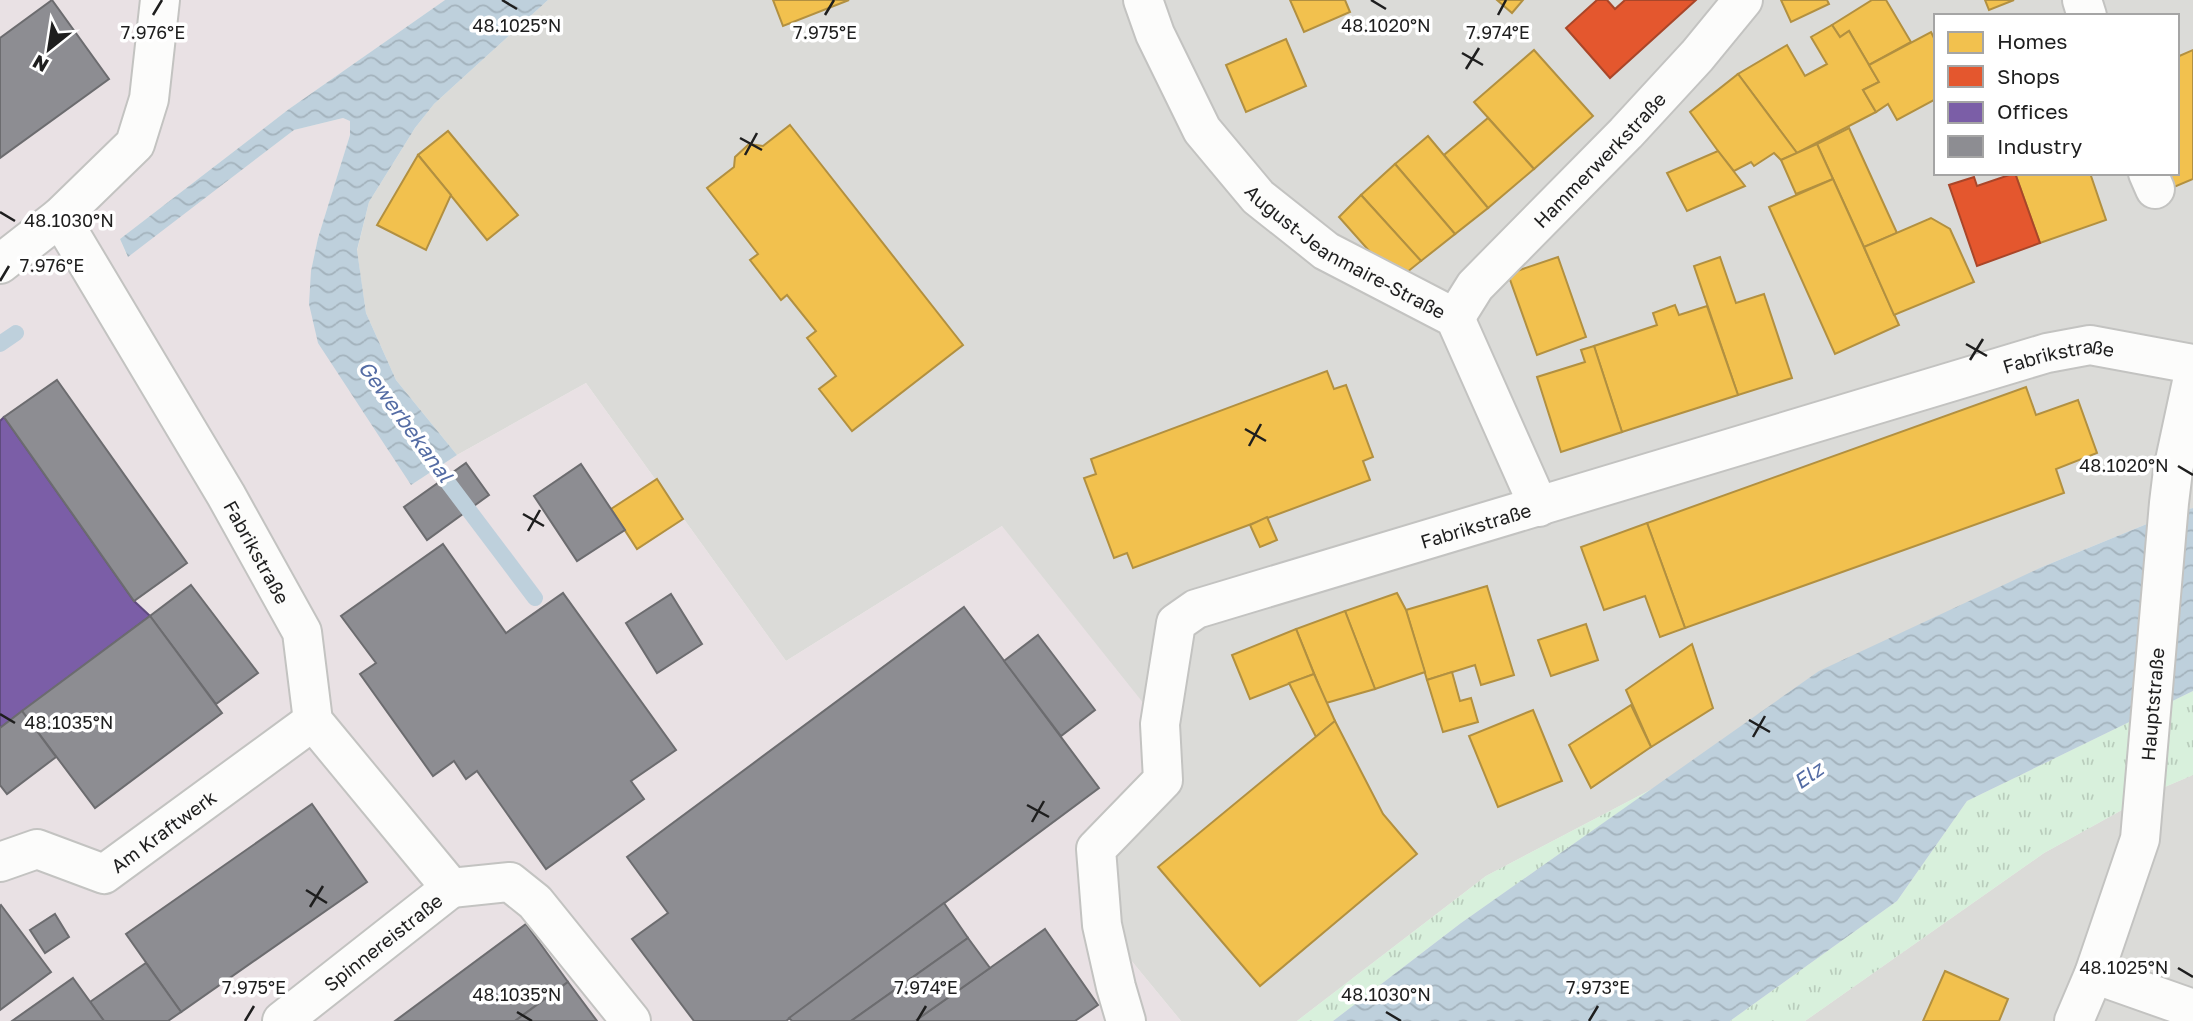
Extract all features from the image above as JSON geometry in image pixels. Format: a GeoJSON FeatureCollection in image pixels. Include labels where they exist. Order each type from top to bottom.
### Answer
{"type":"FeatureCollection","features":[{"type":"Feature","properties":{"kind":"street"},"geometry":{"type":"LineString","coordinates":[[0,264],[60,217],[135,144],[149,99],[160,0]]}},
{"type":"Feature","properties":{"kind":"street","name":"August-Jeanmaire-Straße"},"geometry":{"type":"LineString","coordinates":[[1143,0],[1155,34],[1202,130],[1258,197],[1326,251],[1455,317],[1539,507]]}},
{"type":"Feature","properties":{"kind":"street","name":"Hammerwerkstraße"},"geometry":{"type":"LineString","coordinates":[[1455,317],[1475,286],[1626,133],[1697,56],[1743,0]]}},
{"type":"Feature","properties":{"kind":"street","name":"Fabrikstraße"},"geometry":{"type":"LineString","coordinates":[[60,217],[226,495],[302,632],[313,721]]}},
{"type":"Feature","properties":{"kind":"street","name":"Fabrikstraße"},"geometry":{"type":"LineString","coordinates":[[1126,1021],[1115,987],[1102,925],[1096,849],[1163,780],[1160,724],[1176,623],[1196,609],[2047,353],[2090,345],[2193,364]]}},
{"type":"Feature","properties":{"kind":"street","name":"Hauptstraße"},"geometry":{"type":"LineString","coordinates":[[2074,1021],[2094,974],[2140,839],[2169,503],[2173,470],[2193,377]]}},
{"type":"Feature","properties":{"kind":"street"},"geometry":{"type":"LineString","coordinates":[[313,721],[451,888],[510,882],[536,902],[631,1021]]}},
{"type":"Feature","properties":{"kind":"street","name":"Am Kraftwerk"},"geometry":{"type":"LineString","coordinates":[[0,862],[37,849],[104,874],[313,721]]}},
{"type":"Feature","properties":{"kind":"street","name":"Spinnereistraße"},"geometry":{"type":"LineString","coordinates":[[282,1021],[451,888]]}},
{"type":"Feature","properties":{"kind":"street"},"geometry":{"type":"LineString","coordinates":[[2094,974],[2193,1009]]}},
{"type":"Feature","properties":{"kind":"shaded area"},"geometry":{"type":"Polygon","coordinates":[[[0,0],[445,0],[289,109],[120,239],[127,256],[294,130],[343,118],[351,121],[350,135],[318,238],[311,271],[411,485],[457,455],[586,383],[786,661],[1002,526],[1160,724],[1163,780],[1096,849],[1102,925],[1181,1021],[0,1021],[0,0]]]}},
{"type":"Feature","properties":{"kind":"shaded area"},"geometry":{"type":"Polygon","coordinates":[[[548,0],[2193,0],[2193,508],[2176,512],[2042,567],[1652,789],[1486,876],[1297,1021],[1181,1021],[1102,925],[1002,526],[786,661],[586,383],[457,455],[396,380],[366,313],[357,251],[369,202],[415,128],[434,104],[548,0]]]}},
{"type":"Feature","properties":{"kind":"shaded area"},"geometry":{"type":"Polygon","coordinates":[[[2193,775],[2193,1021],[1805,1021],[2044,853],[2160,789],[2193,775]]]}},
{"type":"Feature","properties":{"kind":"green space"},"geometry":{"type":"Polygon","coordinates":[[[2193,691],[2193,775],[2160,789],[2044,853],[1805,1021],[1730,1021],[1897,901],[1967,801],[2193,691]]]}},
{"type":"Feature","properties":{"kind":"green space"},"geometry":{"type":"Polygon","coordinates":[[[1652,789],[1461,923],[1333,1021],[1297,1021],[1486,876],[1652,789]]]}},
{"type":"Feature","properties":{"kind":"water"},"geometry":{"type":"Polygon","coordinates":[[[445,0],[548,0],[434,104],[415,128],[369,202],[357,250],[366,313],[396,380],[457,455],[411,485],[318,343],[309,304],[311,271],[318,238],[350,135],[350,121],[343,118],[294,130],[128,257],[120,239],[289,109],[445,0]]]}},
{"type":"Feature","properties":{"kind":"water","name":"Elz"},"geometry":{"type":"Polygon","coordinates":[[[2193,508],[2193,691],[1967,801],[1897,901],[1730,1021],[1333,1021],[1461,923],[1819,671],[2042,567],[2176,512],[2193,508]]]}},
{"type":"Feature","properties":{"kind":"building: Homes"},"geometry":{"type":"Polygon","coordinates":[[[773,0],[849,0],[783,26],[773,0]]]}},
{"type":"Feature","properties":{"kind":"building: Homes"},"geometry":{"type":"Polygon","coordinates":[[[1290,0],[1345,0],[1350,12],[1304,32],[1290,0]]]}},
{"type":"Feature","properties":{"kind":"building: Homes"},"geometry":{"type":"Polygon","coordinates":[[[1497,0],[1523,0],[1512,13],[1497,0]]]}},
{"type":"Feature","properties":{"kind":"building: Homes"},"geometry":{"type":"Polygon","coordinates":[[[1781,0],[1827,0],[1829,4],[1791,22],[1781,0]]]}},
{"type":"Feature","properties":{"kind":"building: Homes"},"geometry":{"type":"Polygon","coordinates":[[[1872,0],[1886,0],[1911,42],[1869,65],[1849,31],[1840,37],[1832,25],[1872,0]]]}},
{"type":"Feature","properties":{"kind":"building: Homes"},"geometry":{"type":"Polygon","coordinates":[[[1985,0],[2014,0],[1989,10],[1985,0]]]}},
{"type":"Feature","properties":{"kind":"building: Homes"},"geometry":{"type":"Polygon","coordinates":[[[1832,25],[1840,37],[1849,31],[1879,82],[1863,90],[1876,112],[1797,153],[1738,74],[1787,45],[1805,76],[1827,64],[1811,37],[1832,25]]]}},
{"type":"Feature","properties":{"kind":"building: Homes"},"geometry":{"type":"Polygon","coordinates":[[[1931,32],[1934,38],[1934,100],[1897,120],[1888,104],[1876,112],[1863,90],[1879,82],[1869,65],[1931,32]]]}},
{"type":"Feature","properties":{"kind":"building: Homes"},"geometry":{"type":"Polygon","coordinates":[[[1286,39],[1306,86],[1246,112],[1226,65],[1286,39]]]}},
{"type":"Feature","properties":{"kind":"building: Homes"},"geometry":{"type":"Polygon","coordinates":[[[1534,50],[1593,116],[1534,169],[1474,102],[1534,50]]]}},
{"type":"Feature","properties":{"kind":"building: Homes"},"geometry":{"type":"Polygon","coordinates":[[[2193,50],[2193,179],[2174,187],[2169,175],[2179,175],[2179,56],[2193,50]]]}},
{"type":"Feature","properties":{"kind":"building: Homes"},"geometry":{"type":"Polygon","coordinates":[[[1738,74],[1797,153],[1781,160],[1774,153],[1754,166],[1751,162],[1734,171],[1718,151],[1690,112],[1738,74]]]}},
{"type":"Feature","properties":{"kind":"building: Homes"},"geometry":{"type":"Polygon","coordinates":[[[1488,118],[1534,169],[1488,208],[1444,155],[1488,118]]]}},
{"type":"Feature","properties":{"kind":"building: Homes"},"geometry":{"type":"Polygon","coordinates":[[[790,125],[963,345],[852,431],[819,389],[836,376],[807,338],[816,331],[787,295],[781,300],[750,260],[758,254],[707,188],[734,167],[735,157],[749,144],[763,146],[790,125]]]}},
{"type":"Feature","properties":{"kind":"building: Homes"},"geometry":{"type":"Polygon","coordinates":[[[1849,128],[1897,233],[1864,247],[1817,144],[1849,128]]]}},
{"type":"Feature","properties":{"kind":"building: Homes"},"geometry":{"type":"Polygon","coordinates":[[[448,131],[518,215],[487,240],[418,155],[448,131]]]}},
{"type":"Feature","properties":{"kind":"building: Homes"},"geometry":{"type":"Polygon","coordinates":[[[1428,136],[1488,208],[1455,234],[1395,164],[1428,136]]]}},
{"type":"Feature","properties":{"kind":"building: Homes"},"geometry":{"type":"Polygon","coordinates":[[[1817,144],[1833,179],[1796,194],[1781,160],[1817,144]]]}},
{"type":"Feature","properties":{"kind":"building: Homes"},"geometry":{"type":"Polygon","coordinates":[[[1718,151],[1745,186],[1687,211],[1667,173],[1718,151]]]}},
{"type":"Feature","properties":{"kind":"building: Homes"},"geometry":{"type":"Polygon","coordinates":[[[418,155],[451,195],[426,250],[377,225],[418,155]]]}},
{"type":"Feature","properties":{"kind":"building: Homes"},"geometry":{"type":"Polygon","coordinates":[[[1395,164],[1455,234],[1421,261],[1361,195],[1395,164]]]}},
{"type":"Feature","properties":{"kind":"building: Homes"},"geometry":{"type":"Polygon","coordinates":[[[2016,175],[2091,175],[2106,220],[2040,243],[2016,175]]]}},
{"type":"Feature","properties":{"kind":"building: Homes"},"geometry":{"type":"Polygon","coordinates":[[[1833,179],[1899,325],[1835,354],[1769,207],[1833,179]]]}},
{"type":"Feature","properties":{"kind":"building: Homes"},"geometry":{"type":"Polygon","coordinates":[[[1361,195],[1421,261],[1396,281],[1339,217],[1361,195]]]}},
{"type":"Feature","properties":{"kind":"building: Homes"},"geometry":{"type":"Polygon","coordinates":[[[1931,218],[1950,229],[1974,282],[1894,315],[1864,247],[1931,218]]]}},
{"type":"Feature","properties":{"kind":"building: Homes"},"geometry":{"type":"Polygon","coordinates":[[[1558,257],[1586,337],[1537,355],[1508,274],[1558,257]]]}},
{"type":"Feature","properties":{"kind":"building: Homes"},"geometry":{"type":"Polygon","coordinates":[[[1720,257],[1736,303],[1764,294],[1792,378],[1738,395],[1694,266],[1720,257]]]}},
{"type":"Feature","properties":{"kind":"building: Homes"},"geometry":{"type":"Polygon","coordinates":[[[1675,305],[1679,315],[1707,306],[1738,395],[1622,432],[1594,346],[1657,325],[1653,313],[1675,305]]]}},
{"type":"Feature","properties":{"kind":"building: Homes"},"geometry":{"type":"Polygon","coordinates":[[[1594,346],[1622,432],[1561,452],[1537,377],[1585,362],[1581,350],[1594,346]]]}},
{"type":"Feature","properties":{"kind":"building: Homes"},"geometry":{"type":"Polygon","coordinates":[[[1327,371],[1334,389],[1346,385],[1373,457],[1363,461],[1370,480],[1133,568],[1127,553],[1114,558],[1084,478],[1096,474],[1091,459],[1327,371]]]}},
{"type":"Feature","properties":{"kind":"building: Homes"},"geometry":{"type":"Polygon","coordinates":[[[2026,387],[2036,415],[2078,400],[2097,453],[2056,469],[2064,493],[1685,628],[1647,523],[2026,387]]]}},
{"type":"Feature","properties":{"kind":"building: Homes"},"geometry":{"type":"Polygon","coordinates":[[[657,479],[683,519],[637,549],[611,509],[657,479]]]}},
{"type":"Feature","properties":{"kind":"building: Homes"},"geometry":{"type":"Polygon","coordinates":[[[1267,517],[1277,540],[1260,547],[1250,525],[1267,517]]]}},
{"type":"Feature","properties":{"kind":"building: Homes"},"geometry":{"type":"Polygon","coordinates":[[[1647,523],[1685,628],[1660,637],[1645,596],[1604,610],[1581,547],[1647,523]]]}},
{"type":"Feature","properties":{"kind":"building: Homes"},"geometry":{"type":"Polygon","coordinates":[[[1487,586],[1514,675],[1481,685],[1475,665],[1427,680],[1406,610],[1487,586]]]}},
{"type":"Feature","properties":{"kind":"building: Homes"},"geometry":{"type":"Polygon","coordinates":[[[1397,593],[1406,610],[1425,672],[1375,689],[1345,611],[1397,593]]]}},
{"type":"Feature","properties":{"kind":"building: Homes"},"geometry":{"type":"Polygon","coordinates":[[[1345,611],[1375,689],[1326,703],[1296,629],[1345,611]]]}},
{"type":"Feature","properties":{"kind":"building: Homes"},"geometry":{"type":"Polygon","coordinates":[[[1586,624],[1598,660],[1551,676],[1538,640],[1586,624]]]}},
{"type":"Feature","properties":{"kind":"building: Homes"},"geometry":{"type":"Polygon","coordinates":[[[1296,629],[1314,674],[1250,699],[1232,655],[1296,629]]]}},
{"type":"Feature","properties":{"kind":"building: Homes"},"geometry":{"type":"Polygon","coordinates":[[[1692,644],[1713,708],[1651,747],[1626,690],[1692,644]]]}},
{"type":"Feature","properties":{"kind":"building: Homes"},"geometry":{"type":"Polygon","coordinates":[[[1452,672],[1460,701],[1471,698],[1478,722],[1443,732],[1427,680],[1452,672]]]}},
{"type":"Feature","properties":{"kind":"building: Homes"},"geometry":{"type":"Polygon","coordinates":[[[1314,674],[1335,721],[1316,737],[1289,683],[1314,674]]]}},
{"type":"Feature","properties":{"kind":"building: Homes"},"geometry":{"type":"Polygon","coordinates":[[[1631,705],[1651,747],[1591,788],[1569,745],[1631,705]]]}},
{"type":"Feature","properties":{"kind":"building: Homes"},"geometry":{"type":"Polygon","coordinates":[[[1533,710],[1562,781],[1498,807],[1469,736],[1533,710]]]}},
{"type":"Feature","properties":{"kind":"building: Homes"},"geometry":{"type":"Polygon","coordinates":[[[1335,721],[1383,814],[1417,854],[1260,986],[1158,867],[1335,721]]]}},
{"type":"Feature","properties":{"kind":"building: Homes"},"geometry":{"type":"Polygon","coordinates":[[[1945,971],[2008,999],[1999,1021],[1923,1021],[1945,971]]]}},
{"type":"Feature","properties":{"kind":"building: Shops"},"geometry":{"type":"Polygon","coordinates":[[[1597,0],[1607,0],[1615,9],[1625,0],[1696,0],[1610,78],[1566,28],[1597,0]]]}},
{"type":"Feature","properties":{"kind":"building: Shops"},"geometry":{"type":"Polygon","coordinates":[[[2016,175],[2040,243],[1977,266],[1949,185],[1974,177],[1977,186],[2016,175]]]}},
{"type":"Feature","properties":{"kind":"building: Offices"},"geometry":{"type":"Polygon","coordinates":[[[4,417],[134,601],[150,616],[0,728],[0,421],[4,417]]]}},
{"type":"Feature","properties":{"kind":"building: Industry"},"geometry":{"type":"Polygon","coordinates":[[[52,0],[109,79],[0,158],[0,38],[52,0]]]}},
{"type":"Feature","properties":{"kind":"building: Industry"},"geometry":{"type":"Polygon","coordinates":[[[57,380],[187,563],[134,601],[4,417],[57,380]]]}},
{"type":"Feature","properties":{"kind":"building: Industry"},"geometry":{"type":"Polygon","coordinates":[[[466,463],[489,495],[427,540],[404,507],[466,463]]]}},
{"type":"Feature","properties":{"kind":"building: Industry"},"geometry":{"type":"Polygon","coordinates":[[[581,464],[625,530],[577,561],[534,496],[581,464]]]}},
{"type":"Feature","properties":{"kind":"building: Industry"},"geometry":{"type":"Polygon","coordinates":[[[443,544],[506,633],[563,593],[676,750],[631,781],[644,799],[546,869],[477,771],[466,779],[454,761],[433,776],[360,674],[376,663],[341,616],[443,544]]]}},
{"type":"Feature","properties":{"kind":"building: Industry"},"geometry":{"type":"Polygon","coordinates":[[[191,585],[258,673],[216,704],[150,616],[191,585]]]}},
{"type":"Feature","properties":{"kind":"building: Industry"},"geometry":{"type":"Polygon","coordinates":[[[671,594],[702,644],[657,673],[626,623],[671,594]]]}},
{"type":"Feature","properties":{"kind":"building: Industry"},"geometry":{"type":"Polygon","coordinates":[[[964,607],[1099,788],[786,1021],[694,1021],[632,939],[668,913],[627,857],[964,607]]]}},
{"type":"Feature","properties":{"kind":"building: Industry"},"geometry":{"type":"Polygon","coordinates":[[[150,616],[222,713],[95,808],[22,711],[150,616]]]}},
{"type":"Feature","properties":{"kind":"building: Industry"},"geometry":{"type":"Polygon","coordinates":[[[1038,635],[1095,710],[1061,736],[1004,661],[1038,635]]]}},
{"type":"Feature","properties":{"kind":"building: Industry"},"geometry":{"type":"Polygon","coordinates":[[[22,711],[56,757],[7,794],[0,785],[0,728],[22,711]]]}},
{"type":"Feature","properties":{"kind":"building: Industry"},"geometry":{"type":"Polygon","coordinates":[[[312,804],[367,882],[181,1012],[126,934],[312,804]]]}},
{"type":"Feature","properties":{"kind":"building: Industry"},"geometry":{"type":"Polygon","coordinates":[[[944,903],[968,938],[851,1021],[792,1021],[789,1018],[944,903]]]}},
{"type":"Feature","properties":{"kind":"building: Industry"},"geometry":{"type":"Polygon","coordinates":[[[0,906],[51,972],[0,1010],[0,906]]]}},
{"type":"Feature","properties":{"kind":"building: Industry"},"geometry":{"type":"Polygon","coordinates":[[[55,914],[69,937],[45,953],[30,930],[55,914]]]}},
{"type":"Feature","properties":{"kind":"building: Industry"},"geometry":{"type":"Polygon","coordinates":[[[526,924],[568,982],[515,1021],[395,1021],[526,924]]]}},
{"type":"Feature","properties":{"kind":"building: Industry"},"geometry":{"type":"Polygon","coordinates":[[[1045,929],[1098,1005],[1075,1021],[915,1021],[1045,929]]]}},
{"type":"Feature","properties":{"kind":"building: Industry"},"geometry":{"type":"Polygon","coordinates":[[[968,938],[990,968],[915,1021],[851,1021],[968,938]]]}},
{"type":"Feature","properties":{"kind":"building: Industry"},"geometry":{"type":"Polygon","coordinates":[[[146,963],[181,1012],[168,1021],[104,1021],[90,1002],[146,963]]]}},
{"type":"Feature","properties":{"kind":"building: Industry"},"geometry":{"type":"Polygon","coordinates":[[[73,978],[104,1021],[12,1021],[73,978]]]}},
{"type":"Feature","properties":{"kind":"building: Industry"},"geometry":{"type":"Polygon","coordinates":[[[568,982],[597,1021],[515,1021],[568,982]]]}},
{"type":"Feature","properties":{"kind":"waterway","name":"Gewerbekanal"},"geometry":{"type":"LineString","coordinates":[[0,344],[16,333]]}},
{"type":"Feature","properties":{"kind":"waterway","name":"Gewerbekanal"},"geometry":{"type":"LineString","coordinates":[[425,452],[535,598]]}}]}
